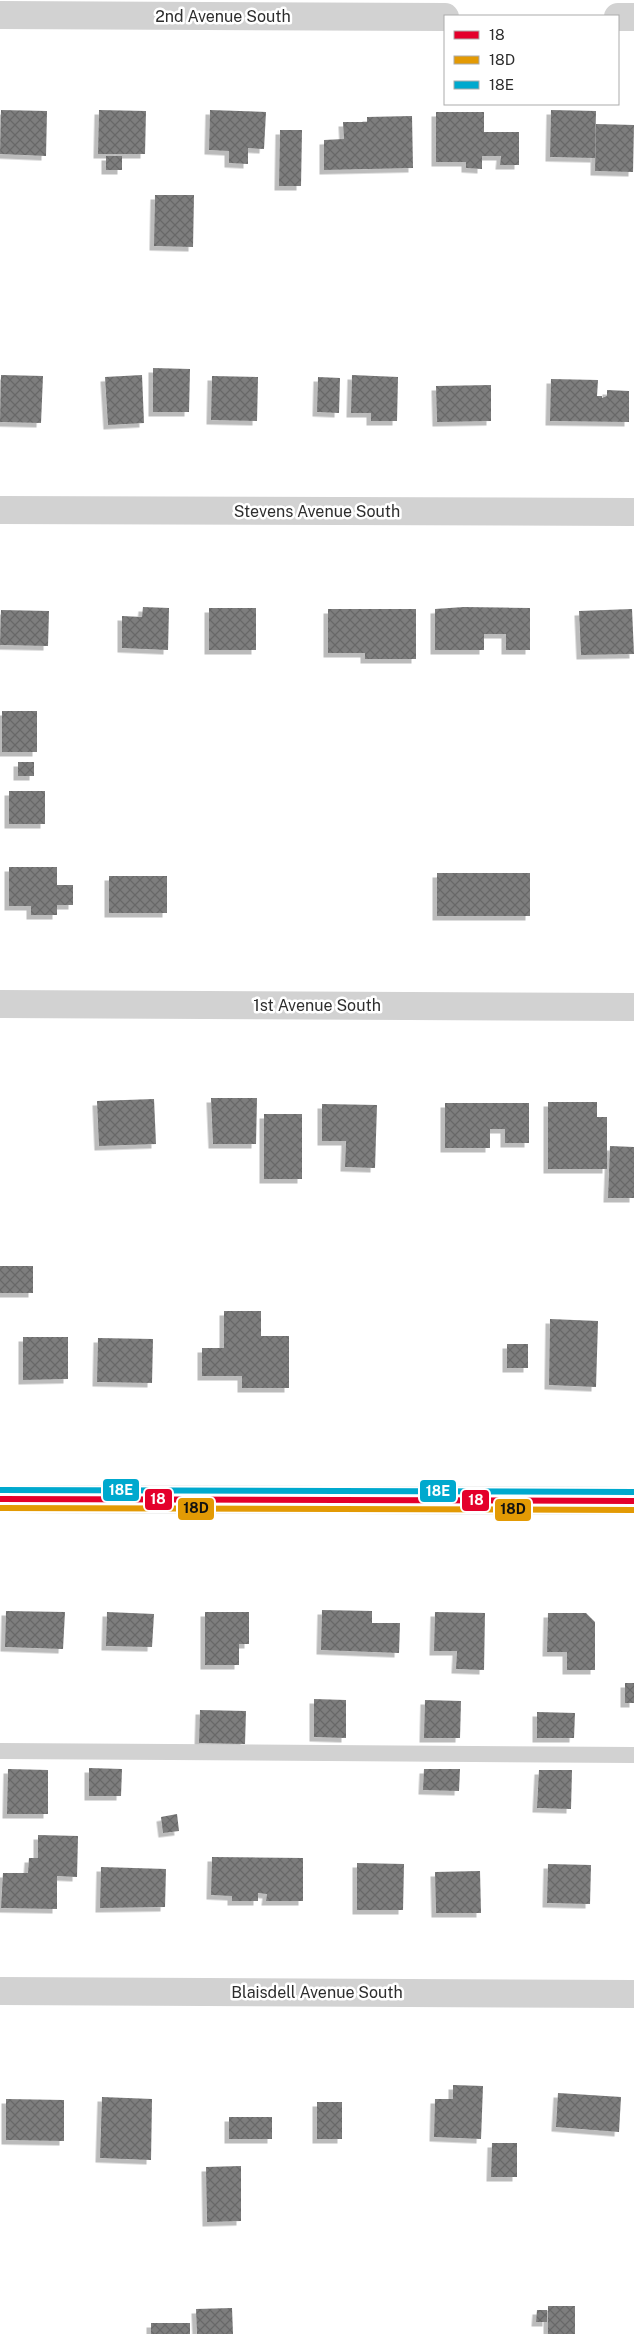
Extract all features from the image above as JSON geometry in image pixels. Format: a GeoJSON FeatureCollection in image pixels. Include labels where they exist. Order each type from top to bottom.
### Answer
{"type":"FeatureCollection","features":[{"type":"Feature","properties":{"kind":"main road"},"geometry":{"type":"LineString","coordinates":[[0,1499],[634,1501]]}},
{"type":"Feature","properties":{"kind":"street","name":"2nd Avenue South"},"geometry":{"type":"LineString","coordinates":[[0,15],[444,16]]}},
{"type":"Feature","properties":{"kind":"street"},"geometry":{"type":"LineString","coordinates":[[619,17],[634,17]]}},
{"type":"Feature","properties":{"kind":"street","name":"Stevens Avenue South"},"geometry":{"type":"LineString","coordinates":[[0,510],[634,512]]}},
{"type":"Feature","properties":{"kind":"street","name":"1st Avenue South"},"geometry":{"type":"LineString","coordinates":[[0,1004],[634,1007]]}},
{"type":"Feature","properties":{"kind":"street","name":"Blaisdell Avenue South"},"geometry":{"type":"LineString","coordinates":[[0,1991],[634,1994]]}},
{"type":"Feature","properties":{"kind":"lane"},"geometry":{"type":"LineString","coordinates":[[0,1751],[634,1755]]}},
{"type":"Feature","properties":{"kind":"building"},"geometry":{"type":"Polygon","coordinates":[[[1,110],[47,111],[46,156],[0,154],[1,110]]]}},
{"type":"Feature","properties":{"kind":"building"},"geometry":{"type":"Polygon","coordinates":[[[99,110],[146,111],[145,154],[98,154],[99,110]]]}},
{"type":"Feature","properties":{"kind":"building"},"geometry":{"type":"Polygon","coordinates":[[[210,110],[266,112],[264,149],[248,148],[248,164],[229,163],[229,151],[209,150],[210,110]]]}},
{"type":"Feature","properties":{"kind":"building"},"geometry":{"type":"Polygon","coordinates":[[[551,110],[596,111],[595,158],[550,157],[551,110]]]}},
{"type":"Feature","properties":{"kind":"building"},"geometry":{"type":"Polygon","coordinates":[[[436,112],[484,112],[484,132],[519,132],[519,165],[500,165],[501,156],[482,156],[482,169],[466,168],[466,162],[436,162],[436,112]]]}},
{"type":"Feature","properties":{"kind":"building"},"geometry":{"type":"Polygon","coordinates":[[[412,116],[413,168],[324,170],[324,140],[344,139],[343,122],[367,122],[367,117],[412,116]]]}},
{"type":"Feature","properties":{"kind":"building"},"geometry":{"type":"Polygon","coordinates":[[[596,124],[634,125],[633,172],[595,171],[596,124]]]}},
{"type":"Feature","properties":{"kind":"building"},"geometry":{"type":"Polygon","coordinates":[[[280,130],[302,130],[301,186],[279,186],[280,130]]]}},
{"type":"Feature","properties":{"kind":"building"},"geometry":{"type":"Polygon","coordinates":[[[106,156],[122,156],[122,170],[106,170],[106,156]]]}},
{"type":"Feature","properties":{"kind":"building"},"geometry":{"type":"Polygon","coordinates":[[[155,195],[194,195],[193,247],[154,246],[155,195]]]}},
{"type":"Feature","properties":{"kind":"building"},"geometry":{"type":"Polygon","coordinates":[[[153,368],[190,369],[189,412],[153,412],[153,368]]]}},
{"type":"Feature","properties":{"kind":"building"},"geometry":{"type":"Polygon","coordinates":[[[1,375],[43,376],[41,423],[0,422],[1,375]]]}},
{"type":"Feature","properties":{"kind":"building"},"geometry":{"type":"Polygon","coordinates":[[[142,375],[144,423],[108,425],[105,377],[142,375]]]}},
{"type":"Feature","properties":{"kind":"building"},"geometry":{"type":"Polygon","coordinates":[[[352,375],[398,377],[397,421],[371,421],[371,413],[351,413],[352,375]]]}},
{"type":"Feature","properties":{"kind":"building"},"geometry":{"type":"Polygon","coordinates":[[[212,376],[258,377],[257,421],[211,420],[212,376]]]}},
{"type":"Feature","properties":{"kind":"building"},"geometry":{"type":"Polygon","coordinates":[[[318,377],[340,378],[339,413],[317,412],[318,377]]]}},
{"type":"Feature","properties":{"kind":"building"},"geometry":{"type":"Polygon","coordinates":[[[551,379],[598,380],[597,396],[602,396],[602,398],[607,396],[607,390],[629,391],[629,422],[550,421],[551,379]]]}},
{"type":"Feature","properties":{"kind":"building"},"geometry":{"type":"Polygon","coordinates":[[[491,385],[491,421],[437,422],[436,386],[491,385]]]}},
{"type":"Feature","properties":{"kind":"building"},"geometry":{"type":"Polygon","coordinates":[[[143,607],[169,608],[168,650],[122,648],[122,616],[142,617],[143,607]]]}},
{"type":"Feature","properties":{"kind":"building"},"geometry":{"type":"Polygon","coordinates":[[[464,607],[530,608],[530,650],[506,650],[506,634],[484,634],[484,650],[435,650],[435,609],[464,607]]]}},
{"type":"Feature","properties":{"kind":"building"},"geometry":{"type":"Polygon","coordinates":[[[209,608],[256,608],[256,650],[209,650],[209,608]]]}},
{"type":"Feature","properties":{"kind":"building"},"geometry":{"type":"Polygon","coordinates":[[[328,609],[416,609],[416,659],[365,659],[365,653],[328,653],[328,609]]]}},
{"type":"Feature","properties":{"kind":"building"},"geometry":{"type":"Polygon","coordinates":[[[632,609],[634,654],[581,655],[579,611],[632,609]]]}},
{"type":"Feature","properties":{"kind":"building"},"geometry":{"type":"Polygon","coordinates":[[[1,610],[49,611],[48,646],[0,645],[1,610]]]}},
{"type":"Feature","properties":{"kind":"building"},"geometry":{"type":"Polygon","coordinates":[[[2,711],[37,711],[37,752],[2,752],[2,711]]]}},
{"type":"Feature","properties":{"kind":"building"},"geometry":{"type":"Polygon","coordinates":[[[18,762],[34,762],[34,776],[18,776],[18,762]]]}},
{"type":"Feature","properties":{"kind":"building"},"geometry":{"type":"Polygon","coordinates":[[[9,791],[45,791],[45,824],[9,824],[9,791]]]}},
{"type":"Feature","properties":{"kind":"building"},"geometry":{"type":"Polygon","coordinates":[[[9,867],[57,867],[57,885],[73,885],[73,905],[57,905],[57,915],[31,915],[31,906],[9,906],[9,867]]]}},
{"type":"Feature","properties":{"kind":"building"},"geometry":{"type":"Polygon","coordinates":[[[437,873],[530,873],[530,916],[437,916],[437,873]]]}},
{"type":"Feature","properties":{"kind":"building"},"geometry":{"type":"Polygon","coordinates":[[[109,876],[167,876],[167,913],[109,913],[109,876]]]}},
{"type":"Feature","properties":{"kind":"building"},"geometry":{"type":"Polygon","coordinates":[[[211,1098],[257,1098],[256,1144],[213,1144],[211,1098]]]}},
{"type":"Feature","properties":{"kind":"building"},"geometry":{"type":"Polygon","coordinates":[[[154,1099],[156,1144],[99,1146],[97,1101],[154,1099]]]}},
{"type":"Feature","properties":{"kind":"building"},"geometry":{"type":"Polygon","coordinates":[[[548,1102],[597,1102],[597,1117],[607,1117],[607,1169],[548,1169],[548,1102]]]}},
{"type":"Feature","properties":{"kind":"building"},"geometry":{"type":"Polygon","coordinates":[[[445,1103],[529,1103],[529,1143],[505,1143],[505,1129],[490,1129],[490,1148],[445,1148],[445,1103]]]}},
{"type":"Feature","properties":{"kind":"building"},"geometry":{"type":"Polygon","coordinates":[[[322,1104],[377,1105],[375,1168],[345,1167],[346,1141],[322,1141],[322,1104]]]}},
{"type":"Feature","properties":{"kind":"building"},"geometry":{"type":"Polygon","coordinates":[[[264,1114],[302,1114],[302,1179],[264,1179],[264,1114]]]}},
{"type":"Feature","properties":{"kind":"building"},"geometry":{"type":"Polygon","coordinates":[[[610,1146],[634,1147],[634,1198],[608,1198],[610,1146]]]}},
{"type":"Feature","properties":{"kind":"building"},"geometry":{"type":"Polygon","coordinates":[[[0,1266],[33,1266],[33,1293],[0,1293],[0,1266]]]}},
{"type":"Feature","properties":{"kind":"building"},"geometry":{"type":"Polygon","coordinates":[[[224,1311],[261,1311],[261,1336],[289,1336],[289,1388],[242,1388],[242,1376],[202,1376],[202,1348],[224,1348],[224,1311]]]}},
{"type":"Feature","properties":{"kind":"building"},"geometry":{"type":"Polygon","coordinates":[[[550,1319],[598,1321],[596,1387],[549,1385],[550,1319]]]}},
{"type":"Feature","properties":{"kind":"building"},"geometry":{"type":"Polygon","coordinates":[[[23,1337],[68,1337],[68,1379],[23,1380],[23,1337]]]}},
{"type":"Feature","properties":{"kind":"building"},"geometry":{"type":"Polygon","coordinates":[[[98,1338],[153,1339],[152,1383],[97,1382],[98,1338]]]}},
{"type":"Feature","properties":{"kind":"building"},"geometry":{"type":"Polygon","coordinates":[[[507,1344],[528,1344],[528,1368],[507,1368],[507,1344]]]}},
{"type":"Feature","properties":{"kind":"building"},"geometry":{"type":"Polygon","coordinates":[[[322,1610],[372,1611],[372,1623],[400,1623],[399,1653],[321,1650],[322,1610]]]}},
{"type":"Feature","properties":{"kind":"building"},"geometry":{"type":"Polygon","coordinates":[[[6,1611],[65,1612],[63,1649],[5,1647],[6,1611]]]}},
{"type":"Feature","properties":{"kind":"building"},"geometry":{"type":"Polygon","coordinates":[[[107,1612],[154,1614],[152,1647],[106,1646],[107,1612]]]}},
{"type":"Feature","properties":{"kind":"building"},"geometry":{"type":"Polygon","coordinates":[[[205,1612],[249,1612],[249,1644],[239,1644],[239,1665],[205,1665],[205,1612]]]}},
{"type":"Feature","properties":{"kind":"building"},"geometry":{"type":"Polygon","coordinates":[[[435,1612],[485,1613],[484,1670],[456,1669],[457,1651],[434,1651],[435,1612]]]}},
{"type":"Feature","properties":{"kind":"building"},"geometry":{"type":"Polygon","coordinates":[[[548,1613],[586,1613],[595,1622],[595,1670],[567,1670],[567,1652],[547,1652],[548,1613]]]}},
{"type":"Feature","properties":{"kind":"building"},"geometry":{"type":"Polygon","coordinates":[[[625,1683],[634,1683],[634,1703],[625,1703],[625,1683]]]}},
{"type":"Feature","properties":{"kind":"building"},"geometry":{"type":"Polygon","coordinates":[[[314,1699],[346,1700],[346,1738],[314,1737],[314,1699]]]}},
{"type":"Feature","properties":{"kind":"building"},"geometry":{"type":"Polygon","coordinates":[[[425,1700],[461,1701],[460,1738],[424,1738],[425,1700]]]}},
{"type":"Feature","properties":{"kind":"building"},"geometry":{"type":"Polygon","coordinates":[[[200,1710],[246,1711],[245,1744],[199,1743],[200,1710]]]}},
{"type":"Feature","properties":{"kind":"building"},"geometry":{"type":"Polygon","coordinates":[[[537,1712],[575,1713],[574,1738],[537,1738],[537,1712]]]}},
{"type":"Feature","properties":{"kind":"building"},"geometry":{"type":"Polygon","coordinates":[[[89,1768],[122,1769],[121,1796],[89,1796],[89,1768]]]}},
{"type":"Feature","properties":{"kind":"building"},"geometry":{"type":"Polygon","coordinates":[[[8,1769],[48,1770],[48,1814],[7,1814],[8,1769]]]}},
{"type":"Feature","properties":{"kind":"building"},"geometry":{"type":"Polygon","coordinates":[[[424,1769],[460,1769],[459,1791],[423,1790],[424,1769]]]}},
{"type":"Feature","properties":{"kind":"building"},"geometry":{"type":"Polygon","coordinates":[[[539,1770],[572,1770],[571,1809],[537,1808],[539,1770]]]}},
{"type":"Feature","properties":{"kind":"building"},"geometry":{"type":"Polygon","coordinates":[[[177,1814],[179,1831],[163,1833],[161,1817],[177,1814]]]}},
{"type":"Feature","properties":{"kind":"building"},"geometry":{"type":"Polygon","coordinates":[[[38,1835],[78,1836],[77,1877],[57,1876],[57,1909],[1,1908],[3,1873],[28,1873],[29,1858],[38,1858],[38,1835]]]}},
{"type":"Feature","properties":{"kind":"building"},"geometry":{"type":"Polygon","coordinates":[[[212,1857],[303,1858],[303,1901],[266,1901],[267,1894],[258,1893],[258,1901],[232,1901],[232,1896],[211,1895],[212,1857]]]}},
{"type":"Feature","properties":{"kind":"building"},"geometry":{"type":"Polygon","coordinates":[[[357,1863],[404,1864],[403,1910],[357,1910],[357,1863]]]}},
{"type":"Feature","properties":{"kind":"building"},"geometry":{"type":"Polygon","coordinates":[[[548,1864],[591,1865],[590,1904],[547,1903],[548,1864]]]}},
{"type":"Feature","properties":{"kind":"building"},"geometry":{"type":"Polygon","coordinates":[[[101,1867],[166,1869],[165,1907],[100,1908],[101,1867]]]}},
{"type":"Feature","properties":{"kind":"building"},"geometry":{"type":"Polygon","coordinates":[[[480,1871],[481,1913],[436,1913],[435,1872],[480,1871]]]}},
{"type":"Feature","properties":{"kind":"building"},"geometry":{"type":"Polygon","coordinates":[[[453,2085],[483,2086],[481,2139],[434,2137],[435,2099],[453,2099],[453,2085]]]}},
{"type":"Feature","properties":{"kind":"building"},"geometry":{"type":"Polygon","coordinates":[[[558,2093],[621,2097],[619,2132],[556,2127],[558,2093]]]}},
{"type":"Feature","properties":{"kind":"building"},"geometry":{"type":"Polygon","coordinates":[[[102,2097],[152,2099],[151,2160],[100,2158],[102,2097]]]}},
{"type":"Feature","properties":{"kind":"building"},"geometry":{"type":"Polygon","coordinates":[[[6,2099],[64,2100],[64,2141],[6,2140],[6,2099]]]}},
{"type":"Feature","properties":{"kind":"building"},"geometry":{"type":"Polygon","coordinates":[[[317,2102],[342,2102],[342,2139],[317,2139],[317,2102]]]}},
{"type":"Feature","properties":{"kind":"building"},"geometry":{"type":"Polygon","coordinates":[[[229,2117],[272,2117],[272,2139],[229,2139],[229,2117]]]}},
{"type":"Feature","properties":{"kind":"building"},"geometry":{"type":"Polygon","coordinates":[[[492,2143],[517,2143],[517,2177],[491,2177],[492,2143]]]}},
{"type":"Feature","properties":{"kind":"building"},"geometry":{"type":"Polygon","coordinates":[[[241,2166],[241,2221],[207,2222],[206,2167],[241,2166]]]}},
{"type":"Feature","properties":{"kind":"building"},"geometry":{"type":"Polygon","coordinates":[[[548,2306],[575,2306],[575,2334],[548,2334],[548,2306]]]}},
{"type":"Feature","properties":{"kind":"building"},"geometry":{"type":"Polygon","coordinates":[[[232,2308],[233,2334],[197,2334],[196,2309],[232,2308]]]}},
{"type":"Feature","properties":{"kind":"building"},"geometry":{"type":"Polygon","coordinates":[[[537,2310],[547,2310],[547,2322],[536,2322],[537,2310]]]}},
{"type":"Feature","properties":{"kind":"building"},"geometry":{"type":"Polygon","coordinates":[[[151,2323],[190,2323],[190,2334],[151,2334],[151,2323]]]}},
{"type":"Feature","properties":{"kind":"transit line","name":"18E"},"geometry":{"type":"LineString","coordinates":[[0,1490],[634,1492]]}},
{"type":"Feature","properties":{"kind":"transit line","name":"18"},"geometry":{"type":"LineString","coordinates":[[0,1499],[634,1501]]}},
{"type":"Feature","properties":{"kind":"transit line","name":"18D"},"geometry":{"type":"LineString","coordinates":[[0,1508],[634,1510]]}}]}
